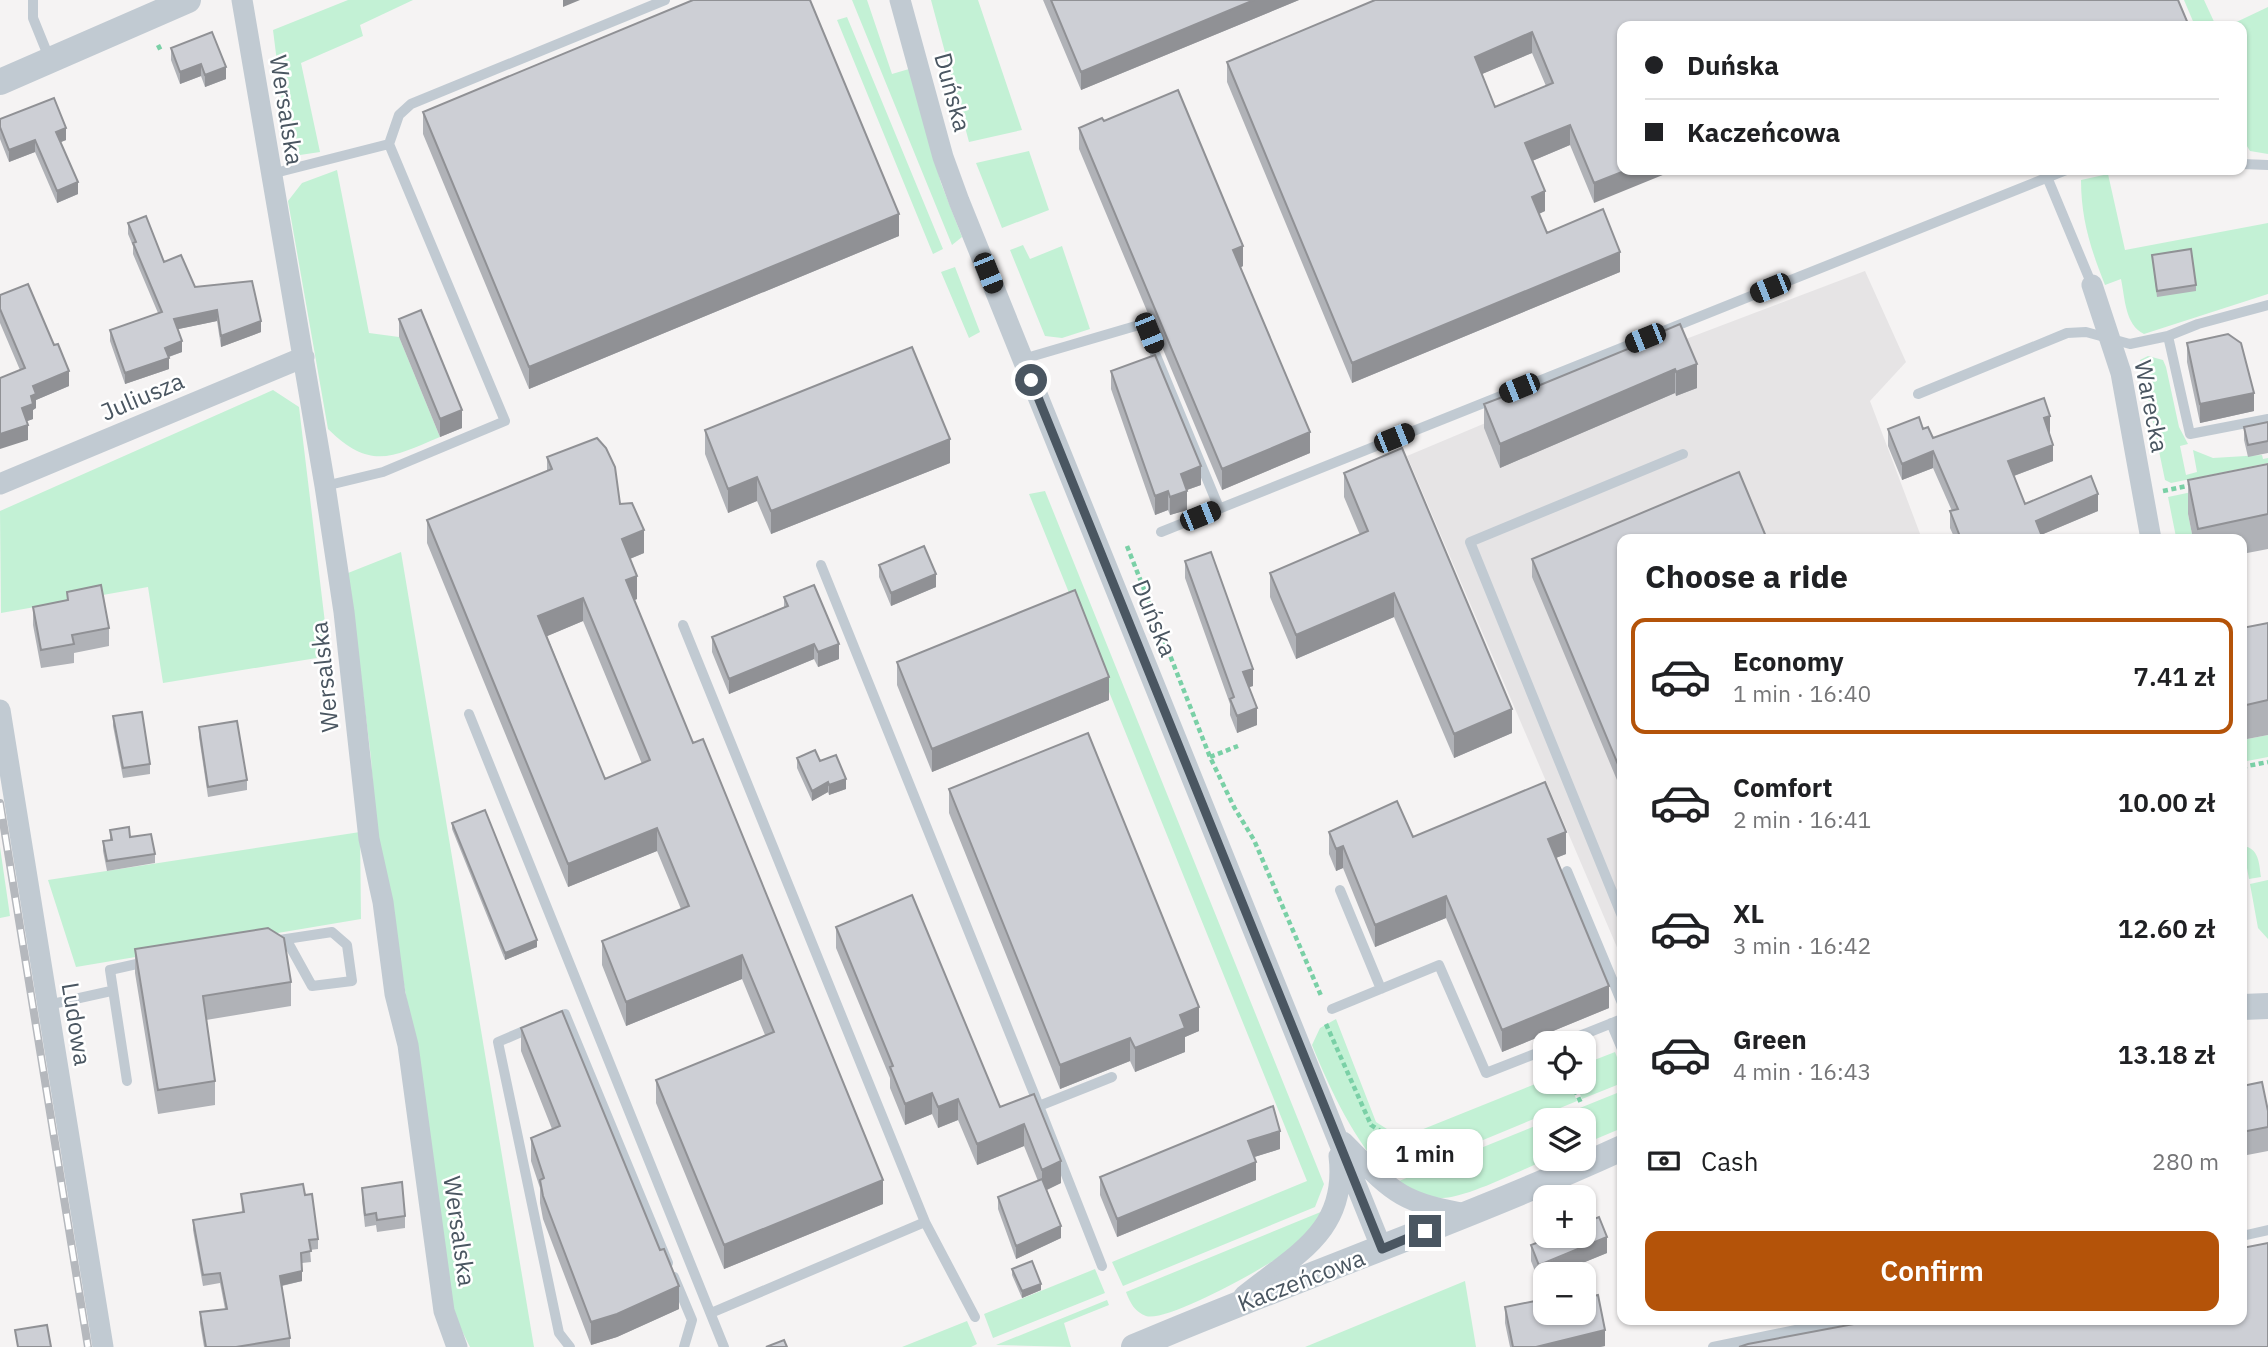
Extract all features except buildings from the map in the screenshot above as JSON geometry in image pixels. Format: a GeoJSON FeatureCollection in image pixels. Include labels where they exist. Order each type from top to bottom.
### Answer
{"type":"FeatureCollection","features":[{"type":"Feature","properties":{"kind":"street"},"geometry":{"type":"LineString","coordinates":[[0,82],[188,0]]}},
{"type":"Feature","properties":{"kind":"street","name":"Wersalska"},"geometry":{"type":"LineString","coordinates":[[242,0],[325,486],[344,612],[369,839],[383,902],[396,994],[408,1045],[443,1301],[457,1347]]}},
{"type":"Feature","properties":{"kind":"street","name":"Duńska"},"geometry":{"type":"LineString","coordinates":[[900,0],[950,178],[1382,1249]]}},
{"type":"Feature","properties":{"kind":"street","name":"Warecka"},"geometry":{"type":"LineString","coordinates":[[2092,285],[2121,373],[2150,534]]}},
{"type":"Feature","properties":{"kind":"street","name":"Juliusza"},"geometry":{"type":"LineString","coordinates":[[0,484],[304,357]]}},
{"type":"Feature","properties":{"kind":"street","name":"Ludowa"},"geometry":{"type":"LineString","coordinates":[[0,710],[103,1347]]}},
{"type":"Feature","properties":{"kind":"street"},"geometry":{"type":"LineString","coordinates":[[2247,1007],[2268,1006]]}},
{"type":"Feature","properties":{"kind":"street"},"geometry":{"type":"LineString","coordinates":[[1337,1136],[1399,1195],[1419,1204],[1468,1214]]}},
{"type":"Feature","properties":{"kind":"street"},"geometry":{"type":"LineString","coordinates":[[1233,1306],[1307,1245],[1331,1219],[1338,1201],[1341,1175],[1337,1136]]}},
{"type":"Feature","properties":{"kind":"street","name":"Kaczeńcowa"},"geometry":{"type":"LineString","coordinates":[[1134,1347],[1468,1214],[1617,1150]]}},
{"type":"Feature","properties":{"kind":"lane"},"geometry":{"type":"LineString","coordinates":[[33,0],[33,18],[50,60]]}},
{"type":"Feature","properties":{"kind":"lane"},"geometry":{"type":"LineString","coordinates":[[325,486],[383,472],[505,421],[389,144],[399,115],[411,104],[665,0]]}},
{"type":"Feature","properties":{"kind":"lane"},"geometry":{"type":"LineString","coordinates":[[271,174],[389,144]]}},
{"type":"Feature","properties":{"kind":"lane"},"geometry":{"type":"LineString","coordinates":[[2247,163],[2268,165]]}},
{"type":"Feature","properties":{"kind":"lane"},"geometry":{"type":"LineString","coordinates":[[1161,532],[2052,175]]}},
{"type":"Feature","properties":{"kind":"lane"},"geometry":{"type":"LineString","coordinates":[[2047,177],[2092,285]]}},
{"type":"Feature","properties":{"kind":"lane"},"geometry":{"type":"LineString","coordinates":[[1918,394],[2067,333],[2086,332],[2130,344],[2168,336],[2198,324],[2268,305]]}},
{"type":"Feature","properties":{"kind":"lane"},"geometry":{"type":"LineString","coordinates":[[1023,359],[1116,330],[1139,325],[1145,329],[1219,508]]}},
{"type":"Feature","properties":{"kind":"lane"},"geometry":{"type":"LineString","coordinates":[[2168,336],[2190,433],[2268,419]]}},
{"type":"Feature","properties":{"kind":"lane"},"geometry":{"type":"LineString","coordinates":[[1617,904],[1470,541],[1683,454]]}},
{"type":"Feature","properties":{"kind":"lane"},"geometry":{"type":"LineString","coordinates":[[821,565],[1102,1266]]}},
{"type":"Feature","properties":{"kind":"lane"},"geometry":{"type":"LineString","coordinates":[[683,625],[925,1222],[975,1317]]}},
{"type":"Feature","properties":{"kind":"lane"},"geometry":{"type":"LineString","coordinates":[[469,713],[724,1347]]}},
{"type":"Feature","properties":{"kind":"lane"},"geometry":{"type":"LineString","coordinates":[[1567,871],[1617,991]]}},
{"type":"Feature","properties":{"kind":"lane"},"geometry":{"type":"LineString","coordinates":[[1340,890],[1381,989]]}},
{"type":"Feature","properties":{"kind":"lane"},"geometry":{"type":"LineString","coordinates":[[260,943],[286,939],[332,932],[347,945],[352,981],[312,986],[286,939]]}},
{"type":"Feature","properties":{"kind":"lane"},"geometry":{"type":"LineString","coordinates":[[127,1081],[111,991],[110,970],[115,966],[167,958]]}},
{"type":"Feature","properties":{"kind":"lane"},"geometry":{"type":"LineString","coordinates":[[1325,1010],[1439,965],[1486,1073],[1533,1054]]}},
{"type":"Feature","properties":{"kind":"lane"},"geometry":{"type":"LineString","coordinates":[[48,1005],[111,991]]}},
{"type":"Feature","properties":{"kind":"lane"},"geometry":{"type":"LineString","coordinates":[[569,1347],[559,1333],[498,1042],[565,1014],[692,1320],[684,1347]]}},
{"type":"Feature","properties":{"kind":"lane"},"geometry":{"type":"LineString","coordinates":[[1592,1031],[1617,1021]]}},
{"type":"Feature","properties":{"kind":"lane"},"geometry":{"type":"LineString","coordinates":[[1040,1106],[1112,1077]]}},
{"type":"Feature","properties":{"kind":"lane"},"geometry":{"type":"LineString","coordinates":[[711,1313],[925,1222]]}},
{"type":"Feature","properties":{"kind":"lane"},"geometry":{"type":"LineString","coordinates":[[2247,1235],[2268,1230]]}},
{"type":"Feature","properties":{"kind":"lane"},"geometry":{"type":"LineString","coordinates":[[1713,1347],[1820,1325]]}},
{"type":"Feature","properties":{"kind":"path"},"geometry":{"type":"LineString","coordinates":[[158,45],[161,51]]}},
{"type":"Feature","properties":{"kind":"path"},"geometry":{"type":"LineString","coordinates":[[2143,495],[2206,482]]}},
{"type":"Feature","properties":{"kind":"path"},"geometry":{"type":"LineString","coordinates":[[1127,546],[1210,757],[1234,807],[1254,839],[1297,934],[1371,1125],[1401,1145],[1447,1157]]}},
{"type":"Feature","properties":{"kind":"path"},"geometry":{"type":"LineString","coordinates":[[1210,757],[1238,746]]}},
{"type":"Feature","properties":{"kind":"path"},"geometry":{"type":"LineString","coordinates":[[2247,766],[2268,762]]}},
{"type":"Feature","properties":{"kind":"path"},"geometry":{"type":"LineString","coordinates":[[1577,1094],[1581,1103]]}},
{"type":"Feature","properties":{"kind":"shaded area"},"geometry":{"type":"Polygon","coordinates":[[[1865,271],[1906,362],[1870,401],[1920,534],[1617,534],[1617,947],[1407,456],[1678,342],[1865,271]]]}},
{"type":"Feature","properties":{"kind":"green space"},"geometry":{"type":"Polygon","coordinates":[[[348,0],[413,0],[360,25],[363,36],[301,63],[320,152],[300,155],[284,144],[273,30],[348,0]]]}},
{"type":"Feature","properties":{"kind":"green space"},"geometry":{"type":"Polygon","coordinates":[[[852,0],[867,0],[892,74],[909,69],[941,183],[962,237],[952,245],[852,0]]]}},
{"type":"Feature","properties":{"kind":"green space"},"geometry":{"type":"Polygon","coordinates":[[[931,0],[978,0],[1022,130],[969,142],[931,0]]]}},
{"type":"Feature","properties":{"kind":"green space"},"geometry":{"type":"Polygon","coordinates":[[[2184,0],[2204,0],[2214,21],[2193,21],[2184,0]]]}},
{"type":"Feature","properties":{"kind":"green space"},"geometry":{"type":"Polygon","coordinates":[[[2268,7],[2268,154],[2250,151],[2247,146],[2247,21],[2239,21],[2268,7]]]}},
{"type":"Feature","properties":{"kind":"green space"},"geometry":{"type":"Polygon","coordinates":[[[847,17],[943,249],[933,254],[837,20],[847,17]]]}},
{"type":"Feature","properties":{"kind":"green space"},"geometry":{"type":"Polygon","coordinates":[[[1029,151],[1049,210],[1002,228],[976,163],[1029,151]]]}},
{"type":"Feature","properties":{"kind":"green space"},"geometry":{"type":"Polygon","coordinates":[[[337,170],[369,333],[399,337],[440,437],[395,454],[382,456],[357,451],[328,429],[288,201],[302,183],[337,170]]]}},
{"type":"Feature","properties":{"kind":"green space"},"geometry":{"type":"Polygon","coordinates":[[[2108,175],[2125,250],[2268,223],[2268,294],[2144,334],[2129,318],[2121,279],[2105,285],[2085,221],[2081,180],[2108,175]]]}},
{"type":"Feature","properties":{"kind":"green space"},"geometry":{"type":"Polygon","coordinates":[[[1023,245],[1030,259],[1062,246],[1090,329],[1062,338],[1045,336],[1010,250],[1023,245]]]}},
{"type":"Feature","properties":{"kind":"green space"},"geometry":{"type":"Polygon","coordinates":[[[955,267],[980,332],[969,338],[941,272],[955,267]]]}},
{"type":"Feature","properties":{"kind":"green space"},"geometry":{"type":"Polygon","coordinates":[[[2148,356],[2163,360],[2166,367],[2179,427],[2188,444],[2180,446],[2186,475],[2197,472],[2193,450],[2213,458],[2262,455],[2263,459],[2268,458],[2268,463],[2171,483],[2165,480],[2140,360],[2148,356]]]}},
{"type":"Feature","properties":{"kind":"green space"},"geometry":{"type":"Polygon","coordinates":[[[273,390],[299,407],[329,656],[163,683],[148,587],[1,613],[0,511],[273,390]]]}},
{"type":"Feature","properties":{"kind":"green space"},"geometry":{"type":"Polygon","coordinates":[[[2268,476],[2188,514],[2192,534],[2175,534],[2168,497],[2268,476]]]}},
{"type":"Feature","properties":{"kind":"green space"},"geometry":{"type":"Polygon","coordinates":[[[1045,491],[1324,1184],[1315,1207],[1123,1286],[1112,1262],[1307,1181],[1029,494],[1045,491]]]}},
{"type":"Feature","properties":{"kind":"green space"},"geometry":{"type":"Polygon","coordinates":[[[401,552],[534,1347],[470,1347],[456,1319],[443,1259],[412,1030],[375,819],[371,758],[348,573],[401,552]]]}},
{"type":"Feature","properties":{"kind":"green space"},"geometry":{"type":"Polygon","coordinates":[[[2268,735],[2268,757],[2247,761],[2247,739],[2268,735]]]}},
{"type":"Feature","properties":{"kind":"green space"},"geometry":{"type":"Polygon","coordinates":[[[360,832],[361,919],[76,967],[48,880],[360,832]]]}},
{"type":"Feature","properties":{"kind":"green space"},"geometry":{"type":"Polygon","coordinates":[[[0,847],[10,916],[0,918],[0,847]]]}},
{"type":"Feature","properties":{"kind":"green space"},"geometry":{"type":"Polygon","coordinates":[[[2247,847],[2255,853],[2261,877],[2249,879],[2247,847]]]}},
{"type":"Feature","properties":{"kind":"green space"},"geometry":{"type":"Polygon","coordinates":[[[2268,880],[2268,939],[2258,928],[2250,884],[2268,880]]]}},
{"type":"Feature","properties":{"kind":"green space"},"geometry":{"type":"Polygon","coordinates":[[[1336,1019],[1376,1122],[1401,1138],[1533,1085],[1533,1094],[1574,1094],[1577,1101],[1560,1108],[1533,1108],[1533,1119],[1389,1179],[1365,1148],[1328,1081],[1312,1045],[1320,1028],[1336,1019]]]}},
{"type":"Feature","properties":{"kind":"green space"},"geometry":{"type":"Polygon","coordinates":[[[1615,1052],[1617,1085],[1596,1093],[1596,1059],[1615,1052]]]}},
{"type":"Feature","properties":{"kind":"green space"},"geometry":{"type":"Polygon","coordinates":[[[1617,1093],[1617,1130],[1596,1139],[1596,1108],[1580,1108],[1617,1093]]]}},
{"type":"Feature","properties":{"kind":"green space"},"geometry":{"type":"Polygon","coordinates":[[[1580,1094],[1594,1094],[1582,1099],[1580,1094]]]}},
{"type":"Feature","properties":{"kind":"green space"},"geometry":{"type":"Polygon","coordinates":[[[1533,1127],[1533,1166],[1494,1183],[1464,1194],[1435,1198],[1394,1183],[1533,1127]]]}},
{"type":"Feature","properties":{"kind":"green space"},"geometry":{"type":"Polygon","coordinates":[[[1328,1209],[1291,1249],[1242,1279],[1175,1311],[1146,1316],[1136,1310],[1126,1292],[1328,1209]]]}},
{"type":"Feature","properties":{"kind":"green space"},"geometry":{"type":"Polygon","coordinates":[[[1095,1269],[1105,1293],[993,1338],[984,1314],[1095,1269]]]}},
{"type":"Feature","properties":{"kind":"green space"},"geometry":{"type":"Polygon","coordinates":[[[1465,1281],[1476,1347],[1305,1347],[1465,1281]]]}},
{"type":"Feature","properties":{"kind":"green space"},"geometry":{"type":"Polygon","coordinates":[[[1107,1300],[1109,1305],[1064,1323],[1071,1347],[996,1345],[1107,1300]]]}},
{"type":"Feature","properties":{"kind":"green space"},"geometry":{"type":"Polygon","coordinates":[[[967,1321],[977,1344],[971,1347],[902,1347],[967,1321]]]}},
{"type":"Feature","properties":{"kind":"railway"},"geometry":{"type":"LineString","coordinates":[[0,803],[88,1347]]}},
{"type":"Feature","properties":{"kind":"route"},"geometry":{"type":"LineString","coordinates":[[1031,380],[1382,1249],[1425,1231]]}}]}
